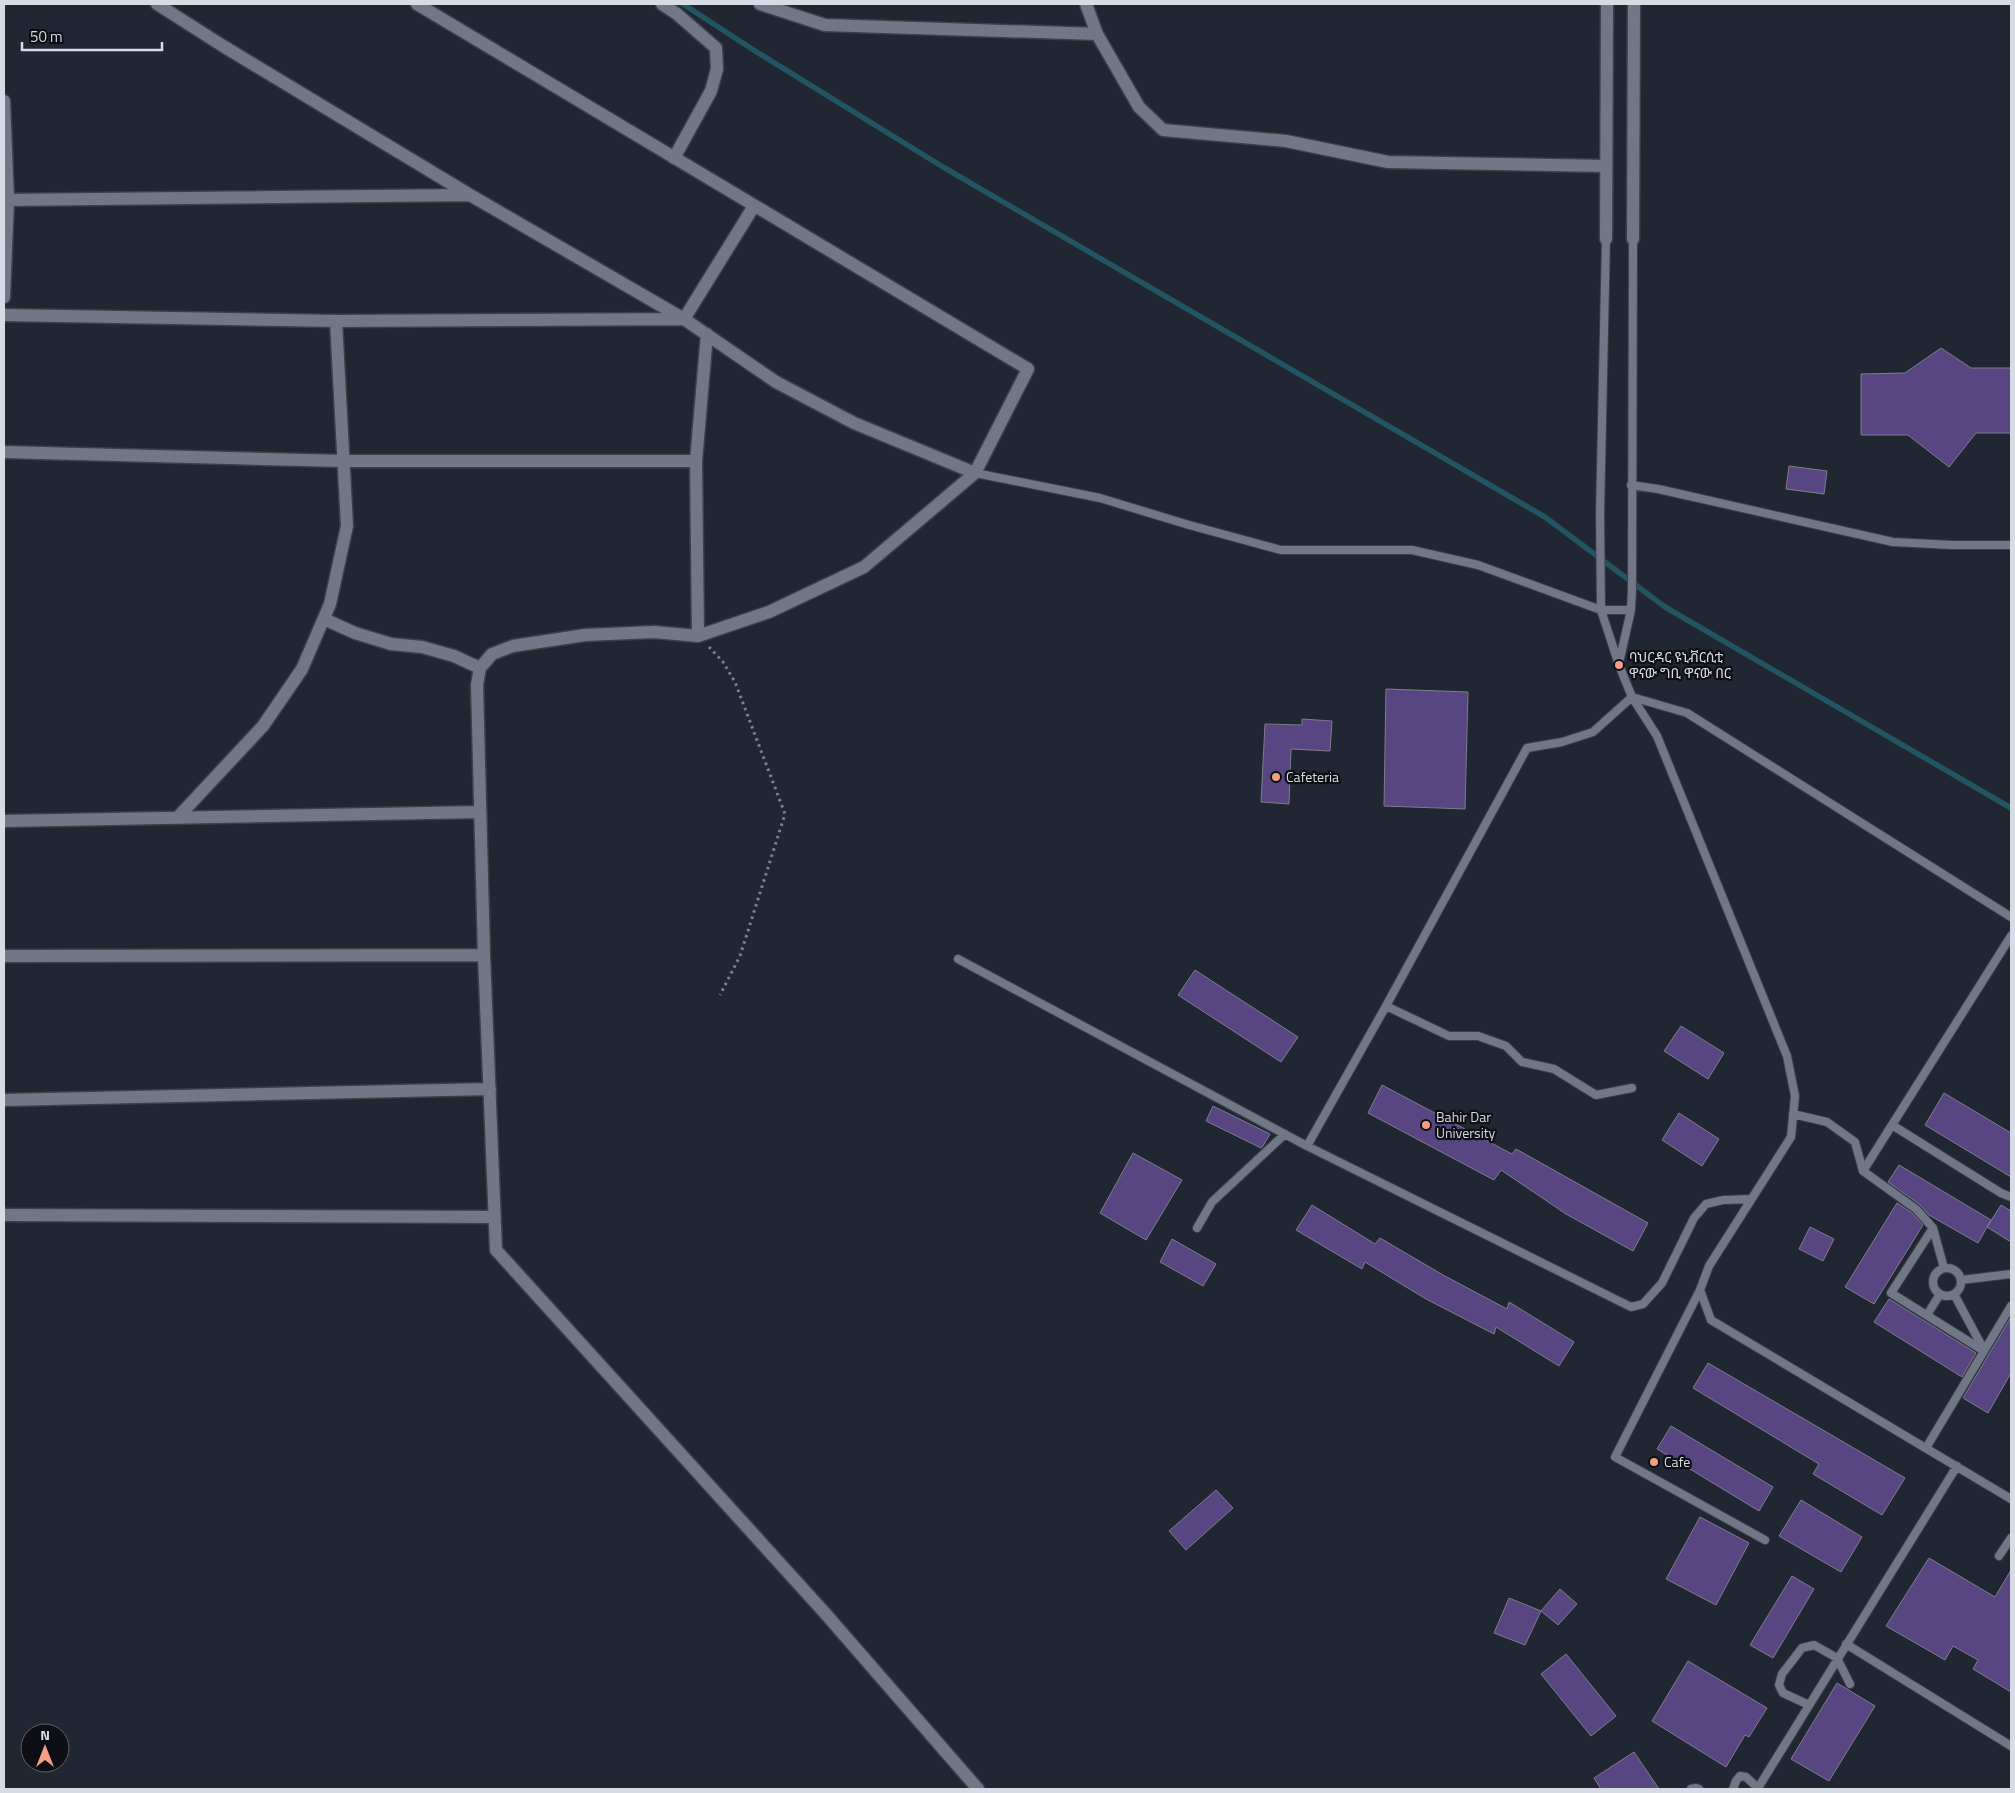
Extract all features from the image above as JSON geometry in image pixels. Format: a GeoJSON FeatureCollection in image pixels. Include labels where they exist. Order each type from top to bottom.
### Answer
{"type":"FeatureCollection","features":[{"type":"Feature","properties":{"kind":"street"},"geometry":{"type":"LineString","coordinates":[[157,4],[470,195],[684,319],[776,382],[854,423],[975,473]]}},
{"type":"Feature","properties":{"kind":"street"},"geometry":{"type":"LineString","coordinates":[[417,4],[1028,369],[975,473],[864,567],[768,612],[698,636],[654,632],[576,636],[513,646],[492,654],[480,668],[477,685],[484,955],[496,1250],[824,1612],[978,1789]]}},
{"type":"Feature","properties":{"kind":"street"},"geometry":{"type":"LineString","coordinates":[[662,4],[677,14],[716,48],[717,69],[711,91],[674,158]]}},
{"type":"Feature","properties":{"kind":"street"},"geometry":{"type":"LineString","coordinates":[[760,4],[825,25],[1097,34]]}},
{"type":"Feature","properties":{"kind":"street"},"geometry":{"type":"LineString","coordinates":[[1086,4],[1097,34],[1139,106],[1163,130],[1286,140],[1388,162],[1606,166]]}},
{"type":"Feature","properties":{"kind":"street"},"geometry":{"type":"LineString","coordinates":[[1606,239],[1607,4]]}},
{"type":"Feature","properties":{"kind":"street"},"geometry":{"type":"LineString","coordinates":[[1633,239],[1634,4]]}},
{"type":"Feature","properties":{"kind":"street"},"geometry":{"type":"LineString","coordinates":[[4,100],[6,200],[4,297]]}},
{"type":"Feature","properties":{"kind":"street"},"geometry":{"type":"LineString","coordinates":[[6,200],[470,195]]}},
{"type":"Feature","properties":{"kind":"street"},"geometry":{"type":"LineString","coordinates":[[684,319],[754,206]]}},
{"type":"Feature","properties":{"kind":"street"},"geometry":{"type":"LineString","coordinates":[[4,315],[336,321],[684,319]]}},
{"type":"Feature","properties":{"kind":"street"},"geometry":{"type":"LineString","coordinates":[[178,817],[263,726],[302,669],[330,604],[347,526],[336,321]]}},
{"type":"Feature","properties":{"kind":"street"},"geometry":{"type":"LineString","coordinates":[[698,636],[696,461],[707,334]]}},
{"type":"Feature","properties":{"kind":"street"},"geometry":{"type":"LineString","coordinates":[[4,452],[343,461],[696,461]]}},
{"type":"Feature","properties":{"kind":"street"},"geometry":{"type":"LineString","coordinates":[[324,619],[355,633],[391,644],[422,647],[454,656],[480,668]]}},
{"type":"Feature","properties":{"kind":"street"},"geometry":{"type":"LineString","coordinates":[[4,821],[480,812]]}},
{"type":"Feature","properties":{"kind":"street"},"geometry":{"type":"LineString","coordinates":[[4,956],[484,955]]}},
{"type":"Feature","properties":{"kind":"street"},"geometry":{"type":"LineString","coordinates":[[4,1100],[490,1089]]}},
{"type":"Feature","properties":{"kind":"street"},"geometry":{"type":"LineString","coordinates":[[4,1215],[495,1217]]}},
{"type":"Feature","properties":{"kind":"lane"},"geometry":{"type":"LineString","coordinates":[[1606,239],[1600,513],[1602,610],[1618,665],[1632,697],[1657,736],[1787,1056],[1795,1096],[1791,1137],[1709,1266],[1700,1290],[1615,1457],[1765,1540]]}},
{"type":"Feature","properties":{"kind":"lane"},"geometry":{"type":"LineString","coordinates":[[1618,665],[1631,610],[1632,589],[1633,239]]}},
{"type":"Feature","properties":{"kind":"lane"},"geometry":{"type":"LineString","coordinates":[[975,473],[1100,498],[1281,550],[1412,550],[1478,565],[1602,610],[1631,610]]}},
{"type":"Feature","properties":{"kind":"lane"},"geometry":{"type":"LineString","coordinates":[[1631,485],[1658,489],[1893,542],[2011,545]]}},
{"type":"Feature","properties":{"kind":"lane"},"geometry":{"type":"LineString","coordinates":[[1632,697],[1687,712],[2011,916]]}},
{"type":"Feature","properties":{"kind":"lane"},"geometry":{"type":"LineString","coordinates":[[1307,1146],[1528,748],[1562,742],[1593,732],[1632,697]]}},
{"type":"Feature","properties":{"kind":"lane"},"geometry":{"type":"LineString","coordinates":[[1863,1171],[2011,936]]}},
{"type":"Feature","properties":{"kind":"lane"},"geometry":{"type":"LineString","coordinates":[[958,959],[1307,1146],[1631,1307],[1644,1304],[1662,1283],[1694,1218],[1706,1204],[1723,1200],[1751,1199]]}},
{"type":"Feature","properties":{"kind":"lane"},"geometry":{"type":"LineString","coordinates":[[1386,1006],[1449,1036],[1478,1036],[1506,1046],[1522,1062],[1554,1069],[1596,1095],[1632,1088]]}},
{"type":"Feature","properties":{"kind":"lane"},"geometry":{"type":"LineString","coordinates":[[1793,1114],[1826,1122],[1855,1142],[1863,1171],[1916,1209],[1933,1228],[1944,1268]]}},
{"type":"Feature","properties":{"kind":"lane"},"geometry":{"type":"LineString","coordinates":[[1892,1126],[2011,1198]]}},
{"type":"Feature","properties":{"kind":"lane"},"geometry":{"type":"LineString","coordinates":[[1197,1228],[1212,1202],[1285,1134]]}},
{"type":"Feature","properties":{"kind":"lane"},"geometry":{"type":"LineString","coordinates":[[1933,1228],[1891,1293],[1984,1351]]}},
{"type":"Feature","properties":{"kind":"lane"},"geometry":{"type":"LineString","coordinates":[[1944,1268],[1954,1269],[1961,1280],[1960,1288],[1950,1296],[1940,1294],[1934,1287],[1934,1278],[1944,1268]]}},
{"type":"Feature","properties":{"kind":"lane"},"geometry":{"type":"LineString","coordinates":[[1961,1280],[2011,1274]]}},
{"type":"Feature","properties":{"kind":"lane"},"geometry":{"type":"LineString","coordinates":[[1700,1290],[1711,1320],[2011,1498]]}},
{"type":"Feature","properties":{"kind":"lane"},"geometry":{"type":"LineString","coordinates":[[1927,1315],[1940,1294]]}},
{"type":"Feature","properties":{"kind":"lane"},"geometry":{"type":"LineString","coordinates":[[1954,1294],[1984,1351]]}},
{"type":"Feature","properties":{"kind":"lane"},"geometry":{"type":"LineString","coordinates":[[1926,1448],[2011,1306]]}},
{"type":"Feature","properties":{"kind":"lane"},"geometry":{"type":"LineString","coordinates":[[1733,1789],[1740,1776],[1746,1776],[1758,1788],[1956,1466]]}},
{"type":"Feature","properties":{"kind":"lane"},"geometry":{"type":"LineString","coordinates":[[2000,1556],[2011,1538]]}},
{"type":"Feature","properties":{"kind":"lane"},"geometry":{"type":"LineString","coordinates":[[1846,1644],[2011,1746]]}},
{"type":"Feature","properties":{"kind":"lane"},"geometry":{"type":"LineString","coordinates":[[1808,1705],[1783,1693],[1779,1684],[1782,1674],[1802,1648],[1814,1645],[1837,1658],[1850,1684]]}},
{"type":"Feature","properties":{"kind":"lane"},"geometry":{"type":"LineString","coordinates":[[1691,1789],[1699,1789]]}},
{"type":"Feature","properties":{"kind":"path"},"geometry":{"type":"LineString","coordinates":[[698,636],[724,662],[735,682],[785,814],[740,956],[720,996]]}},
{"type":"Feature","properties":{"kind":"building"},"geometry":{"type":"Polygon","coordinates":[[[1941,348],[1971,368],[2011,368],[2011,433],[1976,433],[1949,467],[1908,435],[1861,435],[1861,374],[1905,373],[1941,348]]]}},
{"type":"Feature","properties":{"kind":"building"},"geometry":{"type":"Polygon","coordinates":[[[1789,466],[1827,471],[1824,494],[1786,489],[1789,466]]]}},
{"type":"Feature","properties":{"kind":"building"},"geometry":{"type":"Polygon","coordinates":[[[1386,689],[1468,692],[1465,809],[1384,806],[1386,689]]]}},
{"type":"Feature","properties":{"kind":"building","name":"Cafeteria"},"geometry":{"type":"Polygon","coordinates":[[[1302,719],[1332,721],[1330,751],[1291,749],[1289,804],[1261,802],[1265,724],[1302,725],[1302,719]]]}},
{"type":"Feature","properties":{"kind":"building"},"geometry":{"type":"Polygon","coordinates":[[[1195,970],[1298,1037],[1281,1062],[1178,995],[1195,970]]]}},
{"type":"Feature","properties":{"kind":"building"},"geometry":{"type":"Polygon","coordinates":[[[1681,1026],[1724,1053],[1708,1079],[1664,1051],[1681,1026]]]}},
{"type":"Feature","properties":{"kind":"building"},"geometry":{"type":"Polygon","coordinates":[[[1382,1085],[1512,1154],[1516,1149],[1648,1223],[1633,1251],[1566,1214],[1501,1170],[1494,1180],[1368,1113],[1382,1085]]]}},
{"type":"Feature","properties":{"kind":"building"},"geometry":{"type":"Polygon","coordinates":[[[1944,1093],[2011,1133],[2011,1177],[1925,1125],[1944,1093]]]}},
{"type":"Feature","properties":{"kind":"building"},"geometry":{"type":"Polygon","coordinates":[[[1213,1106],[1270,1134],[1263,1146],[1261,1148],[1206,1121],[1213,1106]]]}},
{"type":"Feature","properties":{"kind":"building"},"geometry":{"type":"Polygon","coordinates":[[[1679,1113],[1719,1139],[1702,1166],[1662,1140],[1679,1113]]]}},
{"type":"Feature","properties":{"kind":"building"},"geometry":{"type":"Polygon","coordinates":[[[1133,1153],[1182,1180],[1146,1240],[1100,1213],[1133,1153]]]}},
{"type":"Feature","properties":{"kind":"building"},"geometry":{"type":"Polygon","coordinates":[[[1899,1165],[1991,1220],[1978,1243],[1929,1215],[1919,1204],[1888,1182],[1899,1165]]]}},
{"type":"Feature","properties":{"kind":"building"},"geometry":{"type":"Polygon","coordinates":[[[1897,1203],[1912,1213],[1923,1225],[1874,1304],[1845,1287],[1897,1203]]]}},
{"type":"Feature","properties":{"kind":"building"},"geometry":{"type":"Polygon","coordinates":[[[1312,1205],[1375,1244],[1380,1238],[1443,1275],[1507,1309],[1509,1302],[1574,1342],[1559,1366],[1496,1327],[1494,1334],[1426,1299],[1365,1262],[1362,1269],[1296,1230],[1312,1205]]]}},
{"type":"Feature","properties":{"kind":"building"},"geometry":{"type":"Polygon","coordinates":[[[2001,1205],[2011,1211],[2011,1242],[1987,1227],[2001,1205]]]}},
{"type":"Feature","properties":{"kind":"building"},"geometry":{"type":"Polygon","coordinates":[[[1810,1227],[1834,1239],[1823,1261],[1799,1249],[1810,1227]]]}},
{"type":"Feature","properties":{"kind":"building"},"geometry":{"type":"Polygon","coordinates":[[[1172,1239],[1216,1264],[1203,1286],[1160,1262],[1172,1239]]]}},
{"type":"Feature","properties":{"kind":"building"},"geometry":{"type":"Polygon","coordinates":[[[1889,1299],[1976,1353],[1962,1377],[1874,1322],[1889,1299]]]}},
{"type":"Feature","properties":{"kind":"building"},"geometry":{"type":"Polygon","coordinates":[[[2011,1317],[2011,1373],[1988,1413],[1963,1398],[2011,1317]]]}},
{"type":"Feature","properties":{"kind":"building"},"geometry":{"type":"Polygon","coordinates":[[[1708,1363],[1905,1478],[1882,1515],[1813,1474],[1819,1464],[1693,1388],[1708,1363]]]}},
{"type":"Feature","properties":{"kind":"building"},"geometry":{"type":"Polygon","coordinates":[[[1671,1426],[1773,1487],[1759,1511],[1657,1449],[1671,1426]]]}},
{"type":"Feature","properties":{"kind":"building"},"geometry":{"type":"Polygon","coordinates":[[[1216,1490],[1233,1508],[1186,1550],[1169,1531],[1216,1490]]]}},
{"type":"Feature","properties":{"kind":"building"},"geometry":{"type":"Polygon","coordinates":[[[1801,1500],[1862,1537],[1841,1572],[1779,1536],[1801,1500]]]}},
{"type":"Feature","properties":{"kind":"building"},"geometry":{"type":"Polygon","coordinates":[[[1700,1517],[1749,1543],[1716,1605],[1666,1579],[1700,1517]]]}},
{"type":"Feature","properties":{"kind":"building"},"geometry":{"type":"Polygon","coordinates":[[[1929,1558],[1995,1597],[2011,1570],[2011,1692],[1973,1669],[1978,1660],[1953,1646],[1945,1660],[1886,1626],[1929,1558]]]}},
{"type":"Feature","properties":{"kind":"building"},"geometry":{"type":"Polygon","coordinates":[[[1792,1576],[1814,1589],[1773,1658],[1750,1645],[1792,1576]]]}},
{"type":"Feature","properties":{"kind":"building"},"geometry":{"type":"Polygon","coordinates":[[[1560,1589],[1577,1604],[1558,1625],[1541,1611],[1560,1589]]]}},
{"type":"Feature","properties":{"kind":"building"},"geometry":{"type":"Polygon","coordinates":[[[1509,1598],[1541,1611],[1525,1645],[1494,1633],[1509,1598]]]}},
{"type":"Feature","properties":{"kind":"building"},"geometry":{"type":"Polygon","coordinates":[[[1566,1654],[1616,1716],[1591,1736],[1541,1674],[1566,1654]]]}},
{"type":"Feature","properties":{"kind":"building"},"geometry":{"type":"Polygon","coordinates":[[[1688,1661],[1767,1708],[1749,1737],[1745,1735],[1726,1767],[1652,1721],[1688,1661]]]}},
{"type":"Feature","properties":{"kind":"building"},"geometry":{"type":"Polygon","coordinates":[[[1837,1683],[1875,1706],[1829,1781],[1791,1759],[1837,1683]]]}},
{"type":"Feature","properties":{"kind":"building"},"geometry":{"type":"Polygon","coordinates":[[[1634,1752],[1659,1789],[1601,1789],[1594,1778],[1634,1752]]]}},
{"type":"Feature","properties":{"kind":"waterway"},"geometry":{"type":"LineString","coordinates":[[683,4],[943,167],[1545,517],[1665,607],[2011,808]]}},
{"type":"Feature","properties":{"kind":"place","name":"ባህርዳር ዩኒቭርሲቲ ዋናው ግቢ ዋናው በር"},"geometry":{"type":"Point","coordinates":[1619,665]}},
{"type":"Feature","properties":{"kind":"place","name":"Cafeteria"},"geometry":{"type":"Point","coordinates":[1276,777]}},
{"type":"Feature","properties":{"kind":"place","name":"Bahir Dar University"},"geometry":{"type":"Point","coordinates":[1426,1125]}},
{"type":"Feature","properties":{"kind":"place","name":"Cafe"},"geometry":{"type":"Point","coordinates":[1654,1462]}}]}
